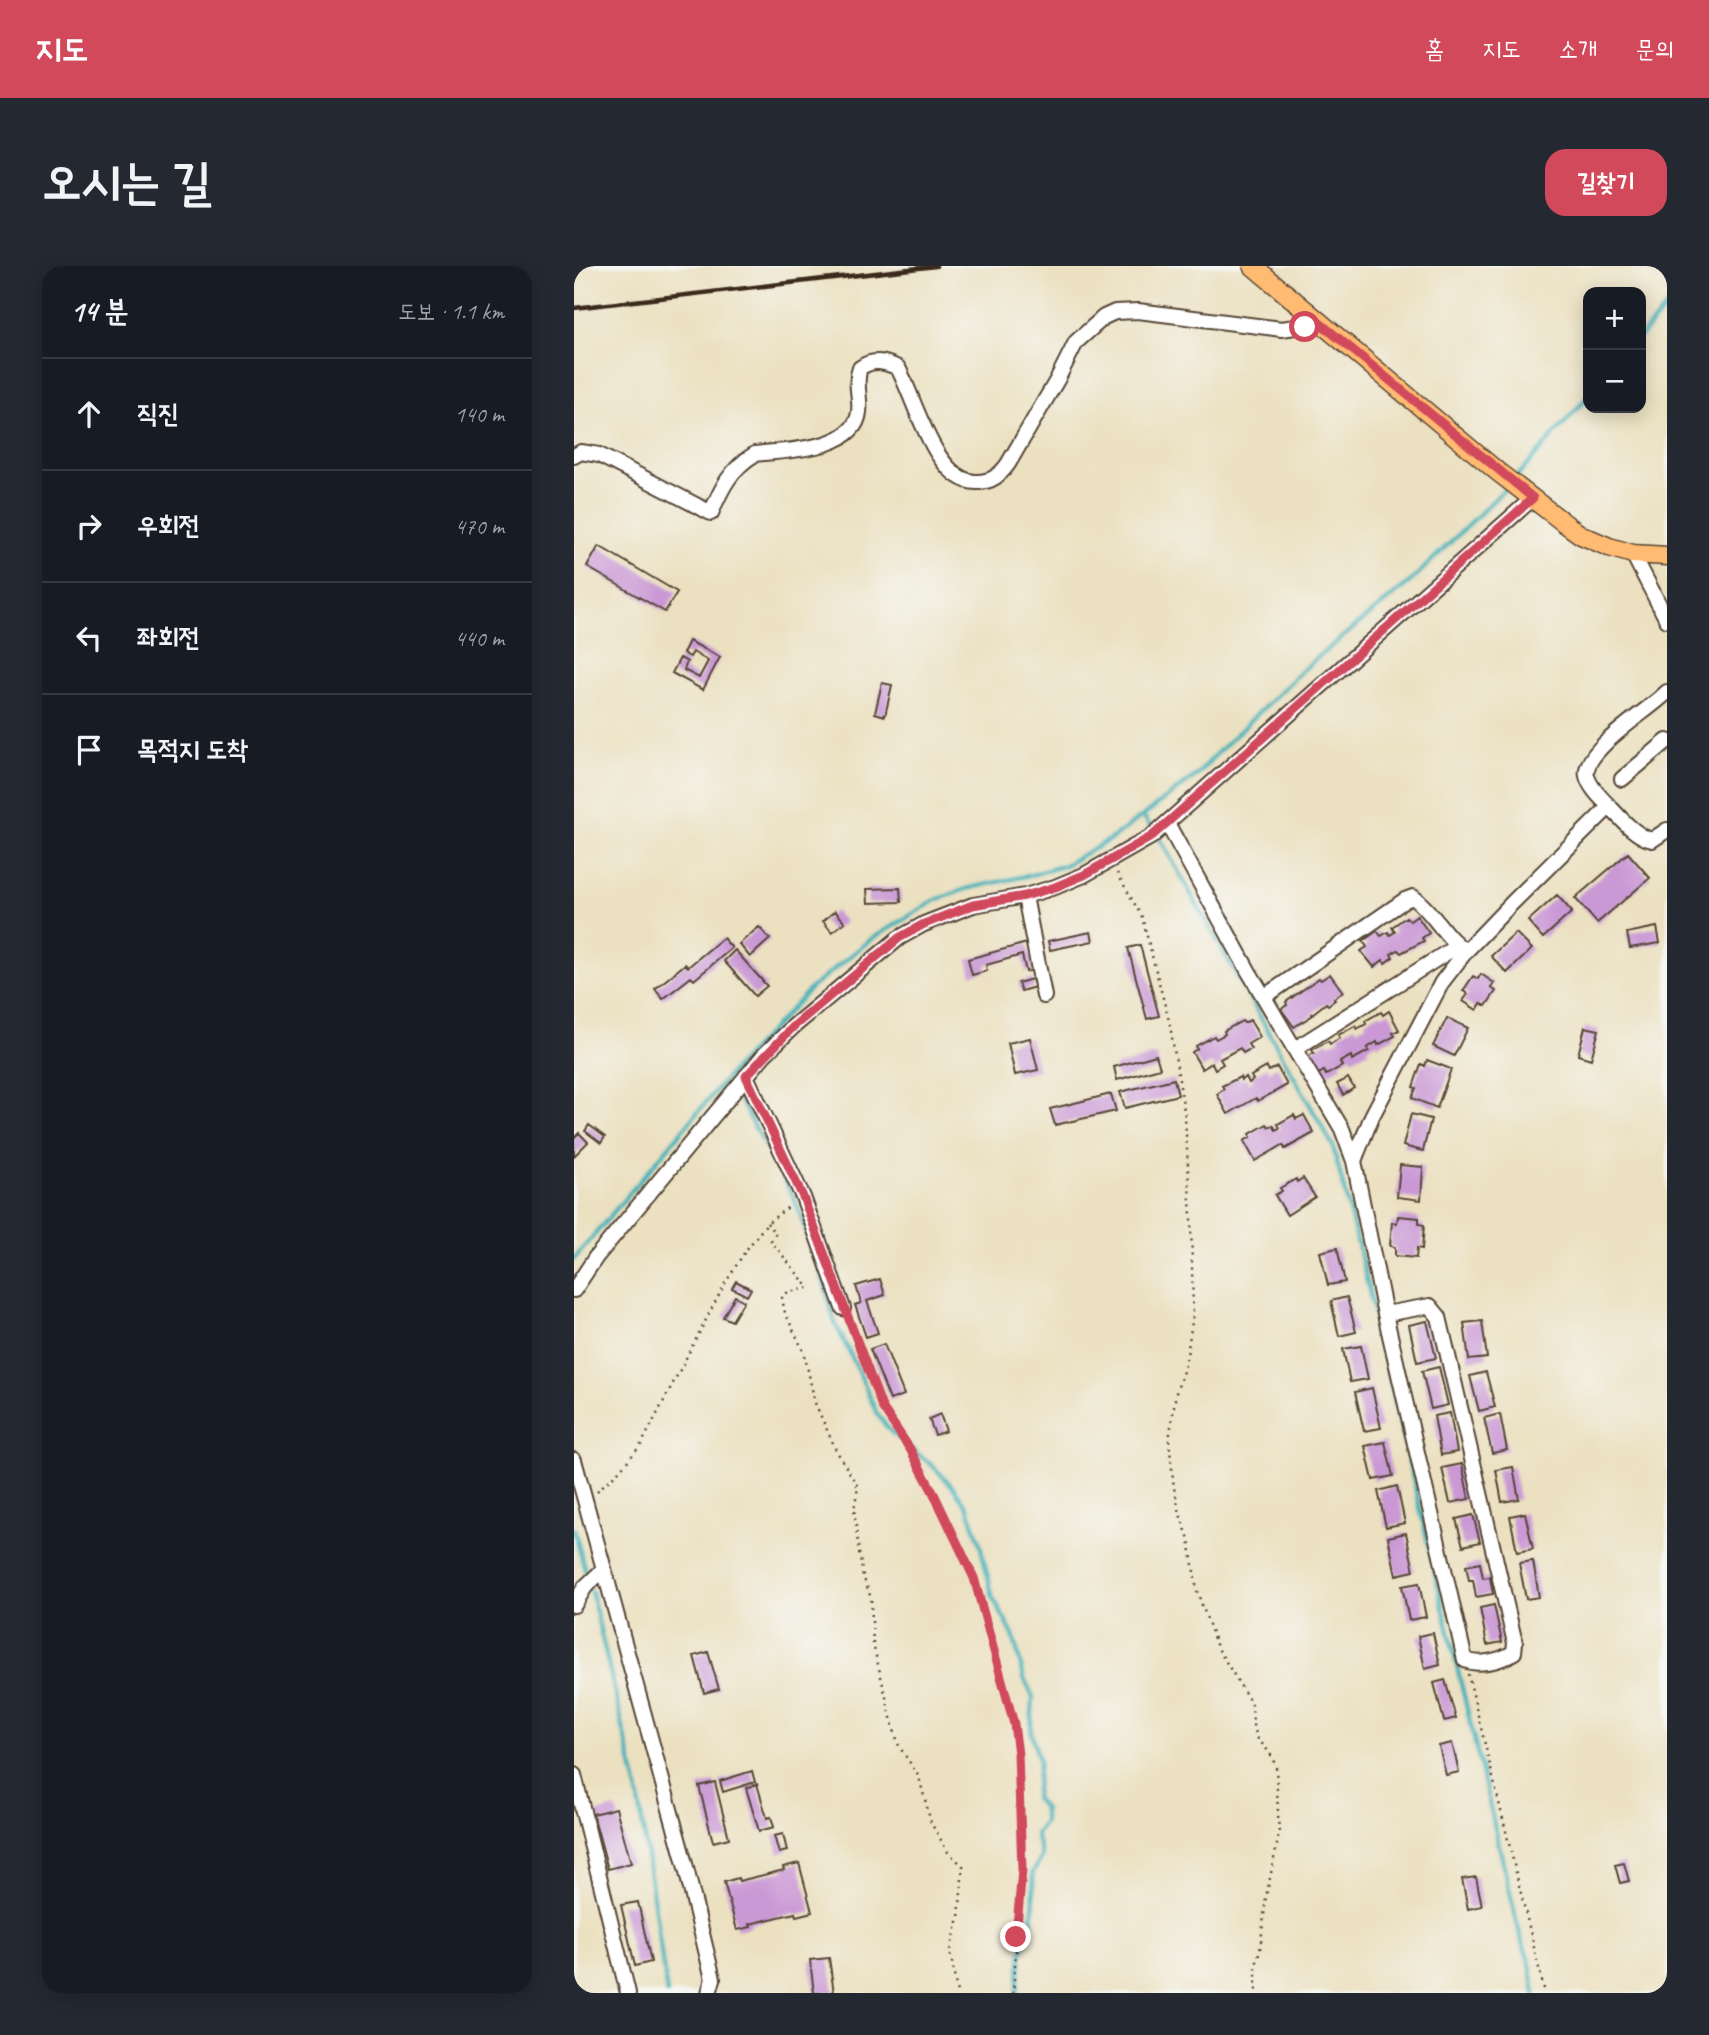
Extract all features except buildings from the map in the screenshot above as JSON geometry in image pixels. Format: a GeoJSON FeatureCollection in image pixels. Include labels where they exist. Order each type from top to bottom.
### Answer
{"type":"FeatureCollection","features":[{"type":"Feature","properties":{"kind":"main road"},"geometry":{"type":"LineString","coordinates":[[1253,266],[1498,472],[1581,535],[1633,554],[1667,556]]}},
{"type":"Feature","properties":{"kind":"street"},"geometry":{"type":"LineString","coordinates":[[574,456],[582,452],[599,455],[711,513],[730,476],[755,454],[817,447],[855,425],[859,412],[857,383],[860,368],[866,363],[884,362],[898,368],[934,448],[953,474],[961,480],[983,482],[1000,474],[1008,464],[1076,342],[1092,326],[1115,312],[1149,312],[1282,328],[1320,323]]}},
{"type":"Feature","properties":{"kind":"street"},"geometry":{"type":"LineString","coordinates":[[574,1290],[596,1257],[746,1076],[794,1026],[899,938],[924,924],[973,905],[1025,896],[1055,887],[1110,861],[1151,837],[1527,495]]}},
{"type":"Feature","properties":{"kind":"street"},"geometry":{"type":"LineString","coordinates":[[1633,554],[1667,620]]}},
{"type":"Feature","properties":{"kind":"street"},"geometry":{"type":"LineString","coordinates":[[1667,692],[1592,757],[1587,775],[1592,786],[1609,807],[1644,838],[1652,840],[1667,830]]}},
{"type":"Feature","properties":{"kind":"street"},"geometry":{"type":"LineString","coordinates":[[1622,779],[1667,741]]}},
{"type":"Feature","properties":{"kind":"street"},"geometry":{"type":"LineString","coordinates":[[1295,1049],[1461,948],[1609,807]]}},
{"type":"Feature","properties":{"kind":"street"},"geometry":{"type":"LineString","coordinates":[[1167,823],[1264,997],[1342,1129],[1354,1161],[1385,1314],[1465,1661],[1474,1664],[1506,1657],[1514,1652],[1515,1643],[1461,1405],[1438,1317],[1430,1306],[1385,1314]]}},
{"type":"Feature","properties":{"kind":"street"},"geometry":{"type":"LineString","coordinates":[[1025,896],[1044,996]]}},
{"type":"Feature","properties":{"kind":"street"},"geometry":{"type":"LineString","coordinates":[[1264,997],[1413,897],[1422,903],[1461,948]]}},
{"type":"Feature","properties":{"kind":"street"},"geometry":{"type":"LineString","coordinates":[[1354,1161],[1372,1116],[1461,948]]}},
{"type":"Feature","properties":{"kind":"street"},"geometry":{"type":"LineString","coordinates":[[746,1076],[803,1197],[844,1308]]}},
{"type":"Feature","properties":{"kind":"street"},"geometry":{"type":"LineString","coordinates":[[574,1460],[685,1864],[713,1979],[709,1993]]}},
{"type":"Feature","properties":{"kind":"street"},"geometry":{"type":"LineString","coordinates":[[574,1605],[585,1587],[604,1569]]}},
{"type":"Feature","properties":{"kind":"street"},"geometry":{"type":"LineString","coordinates":[[574,1775],[628,1993]]}},
{"type":"Feature","properties":{"kind":"path"},"geometry":{"type":"LineString","coordinates":[[1110,861],[1142,917],[1170,1025],[1185,1117],[1193,1306],[1186,1362],[1176,1393],[1169,1440],[1174,1488],[1189,1539],[1197,1591],[1217,1647],[1252,1705],[1258,1739],[1270,1753],[1276,1767],[1279,1835],[1266,1897],[1256,1965],[1255,1993]]}},
{"type":"Feature","properties":{"kind":"path"},"geometry":{"type":"LineString","coordinates":[[584,1497],[599,1490],[620,1471],[640,1445],[724,1285],[767,1223],[803,1197]]}},
{"type":"Feature","properties":{"kind":"path"},"geometry":{"type":"LineString","coordinates":[[767,1223],[776,1233],[771,1241],[809,1288],[788,1292],[782,1298],[785,1313],[804,1352],[815,1403],[836,1450],[858,1487],[854,1510],[859,1552],[863,1576],[871,1598],[873,1644],[894,1730],[900,1746],[919,1777],[931,1823],[948,1853],[964,1866],[959,1918],[950,1950],[957,1993]]}},
{"type":"Feature","properties":{"kind":"path"},"geometry":{"type":"LineString","coordinates":[[844,1308],[882,1407],[916,1460],[974,1578],[1014,1724],[1018,1754],[1022,1870],[1013,1993]]}},
{"type":"Feature","properties":{"kind":"path"},"geometry":{"type":"LineString","coordinates":[[1465,1661],[1545,1993]]}},
{"type":"Feature","properties":{"kind":"waterway"},"geometry":{"type":"LineString","coordinates":[[1666,266],[1667,271]]}},
{"type":"Feature","properties":{"kind":"waterway"},"geometry":{"type":"LineString","coordinates":[[1646,330],[1667,306]]}},
{"type":"Feature","properties":{"kind":"waterway"},"geometry":{"type":"LineString","coordinates":[[1515,479],[1583,402]]}},
{"type":"Feature","properties":{"kind":"waterway"},"geometry":{"type":"LineString","coordinates":[[574,1259],[735,1068],[811,988],[870,940],[936,900],[966,889],[1065,865],[1114,837],[1197,775],[1306,667],[1412,580],[1509,485]]}},
{"type":"Feature","properties":{"kind":"waterway"},"geometry":{"type":"LineString","coordinates":[[1143,816],[1151,827]]}},
{"type":"Feature","properties":{"kind":"waterway"},"geometry":{"type":"LineString","coordinates":[[1160,839],[1333,1146],[1535,1993]]}},
{"type":"Feature","properties":{"kind":"waterway"},"geometry":{"type":"LineString","coordinates":[[739,1099],[794,1198],[820,1270],[835,1323],[877,1414],[890,1431],[934,1467],[968,1508],[993,1598],[1013,1635],[1024,1678],[1033,1697],[1031,1731],[1039,1761],[1035,1798],[1044,1809],[1044,1822],[1036,1834],[1042,1857],[1033,1872],[1032,1921],[1021,1957],[1017,1993]]}},
{"type":"Feature","properties":{"kind":"waterway"},"geometry":{"type":"LineString","coordinates":[[574,1529],[587,1578]]}},
{"type":"Feature","properties":{"kind":"waterway"},"geometry":{"type":"LineString","coordinates":[[591,1591],[637,1786],[667,1993]]}},
{"type":"Feature","properties":{"kind":"railway"},"geometry":{"type":"LineString","coordinates":[[574,308],[936,266]]}},
{"type":"Feature","properties":{"kind":"route"},"geometry":{"type":"LineString","coordinates":[[1016,1937],[1022,1870],[1018,1754],[1014,1724],[974,1578],[934,1494],[910,1449],[882,1407],[872,1385],[803,1197],[746,1076],[794,1026],[899,938],[924,924],[973,905],[1025,896],[1055,887],[1084,875],[1151,837],[1533,498],[1498,472],[1320,323],[1305,327]]}}]}
